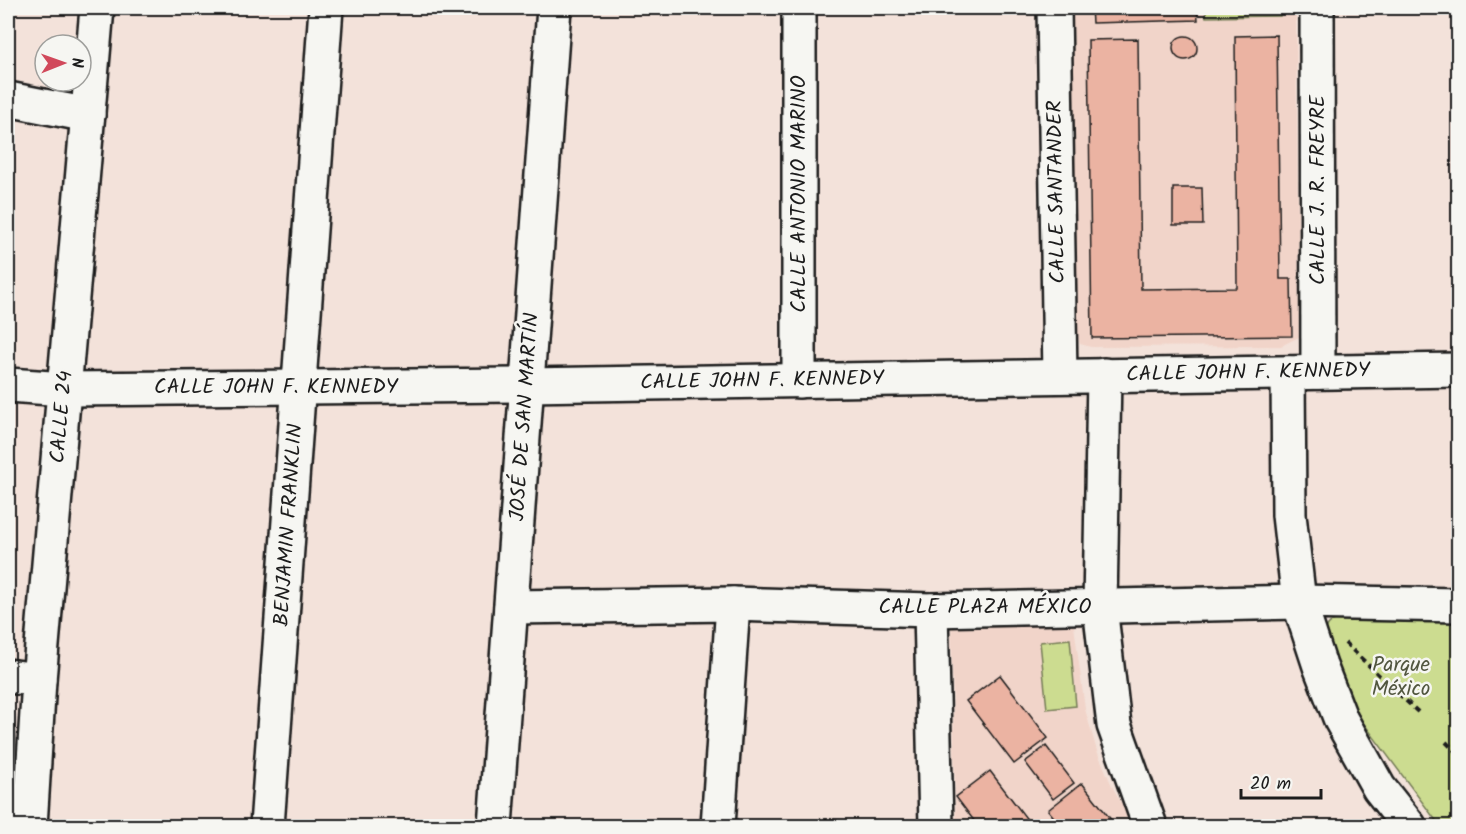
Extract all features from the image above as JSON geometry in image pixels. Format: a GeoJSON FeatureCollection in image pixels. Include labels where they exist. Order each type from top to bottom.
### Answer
{"type":"FeatureCollection","features":[{"type":"Feature","properties":{"kind":"street","name":"CALLE 24"},"geometry":{"type":"LineString","coordinates":[[30,826],[23,678],[65,389],[97,8]]}},
{"type":"Feature","properties":{"kind":"street","name":"BENJAMIN FRANKLIN"},"geometry":{"type":"LineString","coordinates":[[267,826],[326,8]]}},
{"type":"Feature","properties":{"kind":"street","name":"JOSÉ DE SAN MARTÍN"},"geometry":{"type":"LineString","coordinates":[[495,826],[554,8]]}},
{"type":"Feature","properties":{"kind":"street","name":"CALLE ANTONIO MARINO"},"geometry":{"type":"LineString","coordinates":[[799,8],[799,381]]}},
{"type":"Feature","properties":{"kind":"street","name":"CALLE SANTANDER"},"geometry":{"type":"LineString","coordinates":[[1054,8],[1060,376]]}},
{"type":"Feature","properties":{"kind":"street","name":"CALLE J. R. FREYRE"},"geometry":{"type":"LineString","coordinates":[[1317,8],[1303,372],[1289,515],[1299,602],[1320,666],[1341,720],[1379,788],[1409,826]]}},
{"type":"Feature","properties":{"kind":"street"},"geometry":{"type":"LineString","coordinates":[[8,99],[88,115]]}},
{"type":"Feature","properties":{"kind":"street","name":"CALLE JOHN F. KENNEDY"},"geometry":{"type":"LineString","coordinates":[[8,385],[65,389],[527,385],[1458,370]]}},
{"type":"Feature","properties":{"kind":"street"},"geometry":{"type":"LineString","coordinates":[[1104,375],[1100,607],[1114,725],[1150,826]]}},
{"type":"Feature","properties":{"kind":"street","name":"CALLE PLAZA MÉXICO"},"geometry":{"type":"LineString","coordinates":[[511,607],[733,604],[931,609],[1299,602],[1458,605]]}},
{"type":"Feature","properties":{"kind":"street"},"geometry":{"type":"LineString","coordinates":[[718,826],[733,604]]}},
{"type":"Feature","properties":{"kind":"street"},"geometry":{"type":"LineString","coordinates":[[931,609],[936,826]]}},
{"type":"Feature","properties":{"kind":"path"},"geometry":{"type":"LineString","coordinates":[[1344,641],[1419,713]]}},
{"type":"Feature","properties":{"kind":"path"},"geometry":{"type":"LineString","coordinates":[[1446,742],[1458,754]]}},
{"type":"Feature","properties":{"kind":"shaded area"},"geometry":{"type":"Polygon","coordinates":[[[1073,8],[1296,8],[1299,337],[1281,346],[1091,347],[1080,344],[1076,331],[1073,8]]]}},
{"type":"Feature","properties":{"kind":"shaded area"},"geometry":{"type":"Polygon","coordinates":[[[951,616],[1073,618],[1085,709],[1097,751],[1112,786],[1134,826],[956,826],[951,616]]]}},
{"type":"Feature","properties":{"kind":"green space"},"geometry":{"type":"Polygon","coordinates":[[[1206,8],[1280,8],[1280,16],[1206,17],[1206,8]]]}},
{"type":"Feature","properties":{"kind":"green space","name":"Parque México"},"geometry":{"type":"Polygon","coordinates":[[[1340,619],[1458,620],[1458,826],[1440,826],[1353,709],[1325,633],[1330,623],[1340,619]]]}},
{"type":"Feature","properties":{"kind":"green space"},"geometry":{"type":"Polygon","coordinates":[[[1070,639],[1076,706],[1047,709],[1040,642],[1070,639]]]}},
{"type":"Feature","properties":{"kind":"building"},"geometry":{"type":"Polygon","coordinates":[[[1091,8],[1197,8],[1198,20],[1092,23],[1091,8]]]}},
{"type":"Feature","properties":{"kind":"building"},"geometry":{"type":"Polygon","coordinates":[[[1277,35],[1280,279],[1291,279],[1292,336],[1092,338],[1088,40],[1138,39],[1141,289],[1237,288],[1235,36],[1277,35]]]}},
{"type":"Feature","properties":{"kind":"building"},"geometry":{"type":"Polygon","coordinates":[[[1185,36],[1194,39],[1197,48],[1194,57],[1185,60],[1176,57],[1173,48],[1176,39],[1185,36]]]}},
{"type":"Feature","properties":{"kind":"building"},"geometry":{"type":"Polygon","coordinates":[[[1173,188],[1202,188],[1203,225],[1173,225],[1173,188]]]}},
{"type":"Feature","properties":{"kind":"building"},"geometry":{"type":"Polygon","coordinates":[[[1000,675],[1048,738],[1014,764],[966,701],[1000,675]]]}},
{"type":"Feature","properties":{"kind":"building"},"geometry":{"type":"Polygon","coordinates":[[[1046,746],[1074,783],[1053,799],[1025,762],[1046,746]]]}},
{"type":"Feature","properties":{"kind":"building"},"geometry":{"type":"Polygon","coordinates":[[[990,771],[1032,826],[978,826],[956,797],[990,771]]]}},
{"type":"Feature","properties":{"kind":"building"},"geometry":{"type":"Polygon","coordinates":[[[1082,783],[1116,826],[1061,826],[1048,810],[1082,783]]]}}]}
